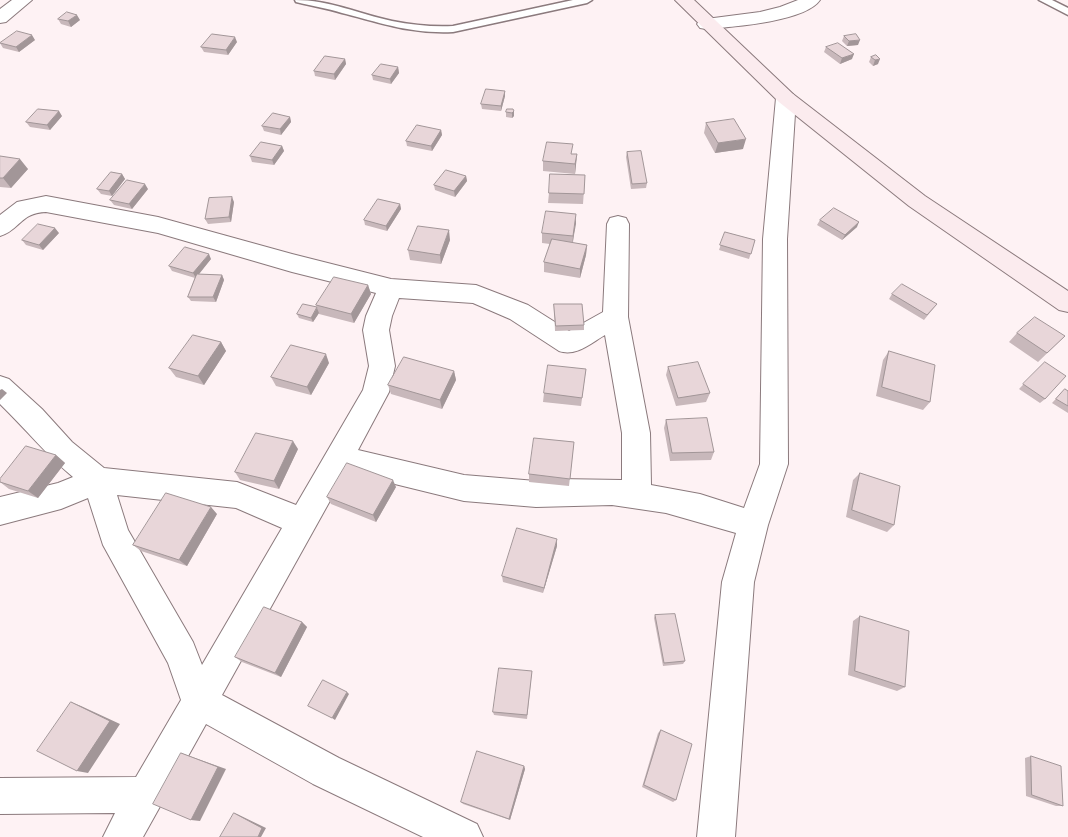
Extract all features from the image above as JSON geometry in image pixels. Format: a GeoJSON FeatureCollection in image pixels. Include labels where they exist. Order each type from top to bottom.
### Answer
{"type":"FeatureCollection","features":[{"type":"Feature","properties":{"kind":"main road"},"geometry":{"type":"LineString","coordinates":[[684,0],[706,24],[786,98],[917,201],[1068,303]]}},
{"type":"Feature","properties":{"kind":"street"},"geometry":{"type":"LineString","coordinates":[[0,18],[22,0]]}},
{"type":"Feature","properties":{"kind":"street"},"geometry":{"type":"LineString","coordinates":[[706,24],[770,16],[801,6],[811,0]]}},
{"type":"Feature","properties":{"kind":"street"},"geometry":{"type":"LineString","coordinates":[[716,837],[738,582],[753,525],[774,464],[775,238],[786,98]]}},
{"type":"Feature","properties":{"kind":"street"},"geometry":{"type":"LineString","coordinates":[[0,228],[19,210],[30,204],[46,204],[158,225],[292,264],[391,288],[476,294],[519,312],[568,344],[616,317]]}},
{"type":"Feature","properties":{"kind":"street"},"geometry":{"type":"LineString","coordinates":[[618,224],[616,317],[636,433],[636,496]]}},
{"type":"Feature","properties":{"kind":"street"},"geometry":{"type":"LineString","coordinates":[[122,837],[376,392],[382,366],[376,330],[379,316],[391,288]]}},
{"type":"Feature","properties":{"kind":"street"},"geometry":{"type":"LineString","coordinates":[[0,387],[32,417],[62,451],[98,480],[114,535],[181,654],[199,701],[326,771],[464,837]]}},
{"type":"Feature","properties":{"kind":"street"},"geometry":{"type":"LineString","coordinates":[[340,458],[464,488],[536,494],[612,492],[700,508],[753,525]]}},
{"type":"Feature","properties":{"kind":"street"},"geometry":{"type":"LineString","coordinates":[[0,511],[61,496],[98,480],[237,495],[303,522]]}},
{"type":"Feature","properties":{"kind":"street"},"geometry":{"type":"LineString","coordinates":[[0,796],[145,795]]}},
{"type":"Feature","properties":{"kind":"lane"},"geometry":{"type":"LineString","coordinates":[[300,0],[345,10],[390,24],[434,30],[453,29],[587,0]]}},
{"type":"Feature","properties":{"kind":"lane"},"geometry":{"type":"LineString","coordinates":[[1044,0],[1068,12]]}},
{"type":"Feature","properties":{"kind":"building"},"geometry":{"type":"Polygon","coordinates":[[[67,12],[77,15],[68,21],[58,19],[67,12]]]}},
{"type":"Feature","properties":{"kind":"building"},"geometry":{"type":"Polygon","coordinates":[[[17,31],[32,35],[16,47],[0,43],[17,31]]]}},
{"type":"Feature","properties":{"kind":"building"},"geometry":{"type":"Polygon","coordinates":[[[212,34],[235,37],[226,50],[201,47],[212,34]]]}},
{"type":"Feature","properties":{"kind":"building"},"geometry":{"type":"Polygon","coordinates":[[[856,34],[860,40],[849,41],[844,36],[856,34]]]}},
{"type":"Feature","properties":{"kind":"building"},"geometry":{"type":"Polygon","coordinates":[[[838,43],[854,54],[842,58],[826,47],[838,43]]]}},
{"type":"Feature","properties":{"kind":"building"},"geometry":{"type":"Polygon","coordinates":[[[876,55],[880,59],[875,60],[871,57],[876,55]]]}},
{"type":"Feature","properties":{"kind":"building"},"geometry":{"type":"Polygon","coordinates":[[[325,56],[345,59],[334,74],[314,71],[325,56]]]}},
{"type":"Feature","properties":{"kind":"building"},"geometry":{"type":"Polygon","coordinates":[[[381,64],[398,67],[390,79],[372,75],[381,64]]]}},
{"type":"Feature","properties":{"kind":"building"},"geometry":{"type":"Polygon","coordinates":[[[486,89],[505,91],[501,106],[481,104],[486,89]]]}},
{"type":"Feature","properties":{"kind":"building"},"geometry":{"type":"Polygon","coordinates":[[[38,109],[59,111],[47,125],[26,122],[38,109]]]}},
{"type":"Feature","properties":{"kind":"building"},"geometry":{"type":"Polygon","coordinates":[[[507,109],[513,109],[514,111],[512,113],[506,112],[507,109]]]}},
{"type":"Feature","properties":{"kind":"building"},"geometry":{"type":"Polygon","coordinates":[[[273,113],[290,117],[280,129],[262,126],[273,113]]]}},
{"type":"Feature","properties":{"kind":"building"},"geometry":{"type":"Polygon","coordinates":[[[734,119],[746,139],[718,143],[706,123],[734,119]]]}},
{"type":"Feature","properties":{"kind":"building"},"geometry":{"type":"Polygon","coordinates":[[[417,125],[441,130],[431,146],[406,141],[417,125]]]}},
{"type":"Feature","properties":{"kind":"building"},"geometry":{"type":"Polygon","coordinates":[[[261,142],[282,146],[272,160],[250,156],[261,142]]]}},
{"type":"Feature","properties":{"kind":"building"},"geometry":{"type":"Polygon","coordinates":[[[547,142],[573,144],[571,154],[577,154],[575,164],[543,161],[547,142]]]}},
{"type":"Feature","properties":{"kind":"building"},"geometry":{"type":"Polygon","coordinates":[[[641,151],[647,183],[632,184],[627,152],[641,151]]]}},
{"type":"Feature","properties":{"kind":"building"},"geometry":{"type":"Polygon","coordinates":[[[0,156],[20,159],[3,178],[0,178],[0,156]]]}},
{"type":"Feature","properties":{"kind":"building"},"geometry":{"type":"Polygon","coordinates":[[[446,170],[466,176],[454,191],[434,185],[446,170]]]}},
{"type":"Feature","properties":{"kind":"building"},"geometry":{"type":"Polygon","coordinates":[[[111,172],[122,174],[109,191],[97,189],[111,172]]]}},
{"type":"Feature","properties":{"kind":"building"},"geometry":{"type":"Polygon","coordinates":[[[550,174],[585,175],[584,194],[549,193],[550,174]]]}},
{"type":"Feature","properties":{"kind":"building"},"geometry":{"type":"Polygon","coordinates":[[[127,180],[145,184],[129,204],[110,200],[127,180]]]}},
{"type":"Feature","properties":{"kind":"building"},"geometry":{"type":"Polygon","coordinates":[[[232,197],[229,217],[205,219],[209,198],[232,197]]]}},
{"type":"Feature","properties":{"kind":"building"},"geometry":{"type":"Polygon","coordinates":[[[378,199],[400,204],[386,226],[364,220],[378,199]]]}},
{"type":"Feature","properties":{"kind":"building"},"geometry":{"type":"Polygon","coordinates":[[[834,208],[859,222],[845,235],[820,220],[834,208]]]}},
{"type":"Feature","properties":{"kind":"building"},"geometry":{"type":"Polygon","coordinates":[[[546,211],[576,214],[573,236],[542,233],[546,211]]]}},
{"type":"Feature","properties":{"kind":"building"},"geometry":{"type":"Polygon","coordinates":[[[38,224],[55,228],[39,245],[22,240],[38,224]]]}},
{"type":"Feature","properties":{"kind":"building"},"geometry":{"type":"Polygon","coordinates":[[[418,226],[449,230],[440,255],[408,250],[418,226]]]}},
{"type":"Feature","properties":{"kind":"building"},"geometry":{"type":"Polygon","coordinates":[[[725,232],[755,240],[751,254],[720,245],[725,232]]]}},
{"type":"Feature","properties":{"kind":"building"},"geometry":{"type":"Polygon","coordinates":[[[552,239],[587,245],[580,269],[544,262],[552,239]]]}},
{"type":"Feature","properties":{"kind":"building"},"geometry":{"type":"Polygon","coordinates":[[[185,247],[209,254],[193,273],[169,266],[185,247]]]}},
{"type":"Feature","properties":{"kind":"building"},"geometry":{"type":"Polygon","coordinates":[[[197,274],[222,275],[213,297],[188,297],[197,274]]]}},
{"type":"Feature","properties":{"kind":"building"},"geometry":{"type":"Polygon","coordinates":[[[334,277],[368,285],[351,314],[316,305],[334,277]]]}},
{"type":"Feature","properties":{"kind":"building"},"geometry":{"type":"Polygon","coordinates":[[[902,284],[937,304],[927,315],[892,294],[902,284]]]}},
{"type":"Feature","properties":{"kind":"building"},"geometry":{"type":"Polygon","coordinates":[[[303,304],[317,307],[311,318],[297,314],[303,304]]]}},
{"type":"Feature","properties":{"kind":"building"},"geometry":{"type":"Polygon","coordinates":[[[554,304],[582,304],[584,325],[556,326],[554,304]]]}},
{"type":"Feature","properties":{"kind":"building"},"geometry":{"type":"Polygon","coordinates":[[[1035,317],[1065,336],[1047,353],[1017,333],[1035,317]]]}},
{"type":"Feature","properties":{"kind":"building"},"geometry":{"type":"Polygon","coordinates":[[[193,335],[221,342],[198,376],[169,368],[193,335]]]}},
{"type":"Feature","properties":{"kind":"building"},"geometry":{"type":"Polygon","coordinates":[[[291,345],[326,354],[307,387],[271,377],[291,345]]]}},
{"type":"Feature","properties":{"kind":"building"},"geometry":{"type":"Polygon","coordinates":[[[889,351],[935,365],[930,402],[882,387],[889,351]]]}},
{"type":"Feature","properties":{"kind":"building"},"geometry":{"type":"Polygon","coordinates":[[[404,357],[454,371],[440,400],[388,385],[404,357]]]}},
{"type":"Feature","properties":{"kind":"building"},"geometry":{"type":"Polygon","coordinates":[[[698,362],[710,393],[678,398],[668,367],[698,362]]]}},
{"type":"Feature","properties":{"kind":"building"},"geometry":{"type":"Polygon","coordinates":[[[1045,362],[1066,376],[1045,399],[1023,384],[1045,362]]]}},
{"type":"Feature","properties":{"kind":"building"},"geometry":{"type":"Polygon","coordinates":[[[548,365],[586,369],[582,398],[544,393],[548,365]]]}},
{"type":"Feature","properties":{"kind":"building"},"geometry":{"type":"Polygon","coordinates":[[[1065,389],[1068,391],[1068,406],[1056,399],[1065,389]]]}},
{"type":"Feature","properties":{"kind":"building"},"geometry":{"type":"Polygon","coordinates":[[[707,418],[714,452],[672,453],[666,420],[707,418]]]}},
{"type":"Feature","properties":{"kind":"building"},"geometry":{"type":"Polygon","coordinates":[[[256,433],[293,441],[274,481],[235,472],[256,433]]]}},
{"type":"Feature","properties":{"kind":"building"},"geometry":{"type":"Polygon","coordinates":[[[534,438],[574,442],[570,479],[529,474],[534,438]]]}},
{"type":"Feature","properties":{"kind":"building"},"geometry":{"type":"Polygon","coordinates":[[[26,446],[56,455],[28,491],[0,482],[0,479],[26,446]]]}},
{"type":"Feature","properties":{"kind":"building"},"geometry":{"type":"Polygon","coordinates":[[[347,463],[393,480],[373,515],[327,497],[347,463]]]}},
{"type":"Feature","properties":{"kind":"building"},"geometry":{"type":"Polygon","coordinates":[[[860,473],[900,486],[894,525],[852,510],[860,473]]]}},
{"type":"Feature","properties":{"kind":"building"},"geometry":{"type":"Polygon","coordinates":[[[166,493],[211,507],[179,560],[133,545],[166,493]]]}},
{"type":"Feature","properties":{"kind":"building"},"geometry":{"type":"Polygon","coordinates":[[[517,528],[557,539],[544,588],[502,576],[517,528]]]}},
{"type":"Feature","properties":{"kind":"building"},"geometry":{"type":"Polygon","coordinates":[[[264,607],[302,622],[275,673],[235,657],[264,607]]]}},
{"type":"Feature","properties":{"kind":"building"},"geometry":{"type":"Polygon","coordinates":[[[675,614],[685,661],[664,663],[655,615],[675,614]]]}},
{"type":"Feature","properties":{"kind":"building"},"geometry":{"type":"Polygon","coordinates":[[[860,616],[909,631],[905,687],[855,671],[860,616]]]}},
{"type":"Feature","properties":{"kind":"building"},"geometry":{"type":"Polygon","coordinates":[[[499,668],[532,671],[527,715],[493,712],[499,668]]]}},
{"type":"Feature","properties":{"kind":"building"},"geometry":{"type":"Polygon","coordinates":[[[323,680],[347,692],[332,718],[308,706],[323,680]]]}},
{"type":"Feature","properties":{"kind":"building"},"geometry":{"type":"Polygon","coordinates":[[[71,702],[110,721],[77,771],[37,751],[71,702]]]}},
{"type":"Feature","properties":{"kind":"building"},"geometry":{"type":"Polygon","coordinates":[[[661,730],[692,744],[676,800],[644,785],[661,730]]]}},
{"type":"Feature","properties":{"kind":"building"},"geometry":{"type":"Polygon","coordinates":[[[477,751],[524,766],[509,819],[461,802],[477,751]]]}},
{"type":"Feature","properties":{"kind":"building"},"geometry":{"type":"Polygon","coordinates":[[[181,753],[218,767],[191,820],[153,804],[181,753]]]}},
{"type":"Feature","properties":{"kind":"building"},"geometry":{"type":"Polygon","coordinates":[[[1031,756],[1061,766],[1063,806],[1032,795],[1031,756]]]}},
{"type":"Feature","properties":{"kind":"building"},"geometry":{"type":"Polygon","coordinates":[[[234,813],[262,828],[258,837],[220,837],[234,813]]]}}]}
